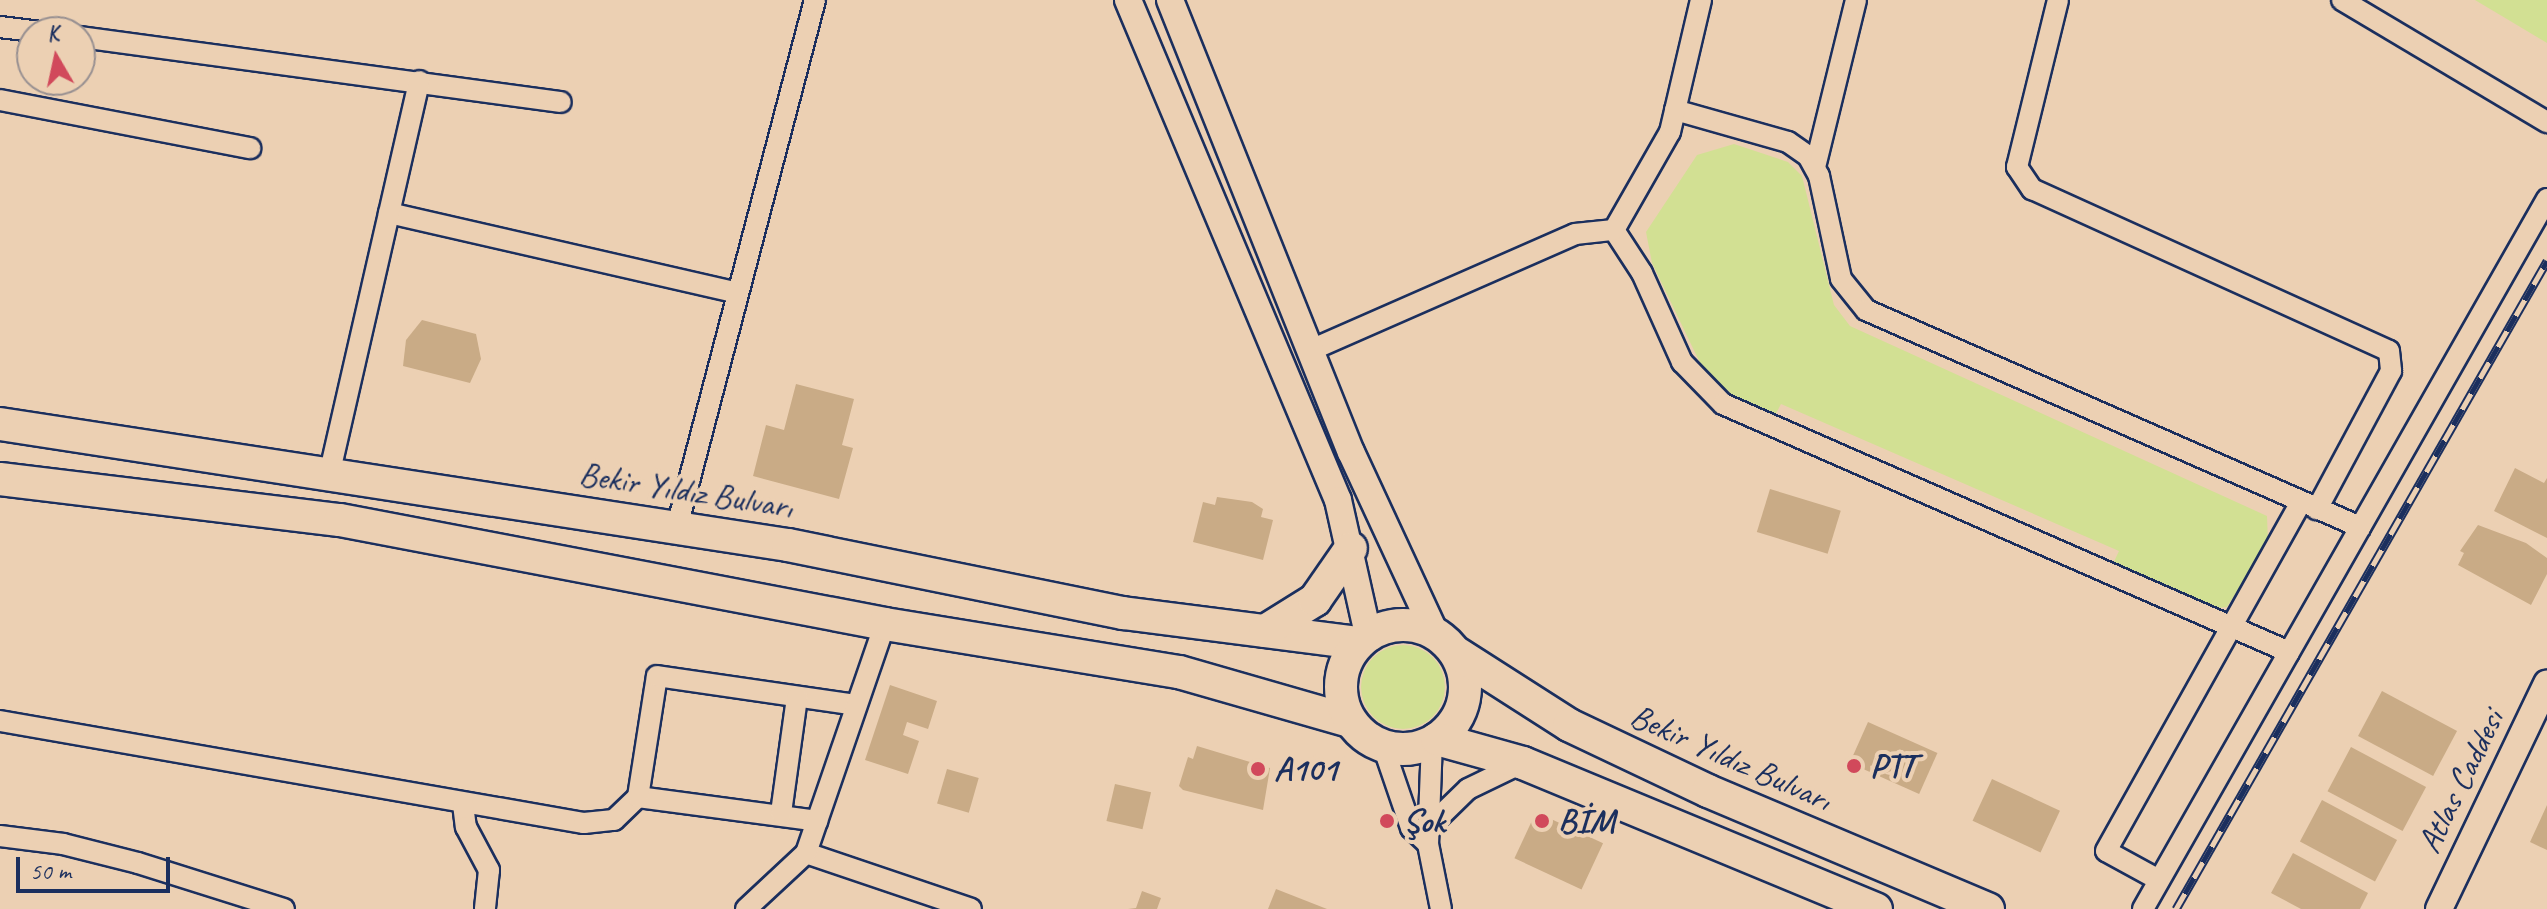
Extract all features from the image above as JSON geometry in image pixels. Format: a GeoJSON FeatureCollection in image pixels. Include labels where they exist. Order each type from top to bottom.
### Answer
{"type":"FeatureCollection","features":[{"type":"Feature","properties":{"kind":"main road","name":"Bekir Yıldız Bulvarı"},"geometry":{"type":"LineString","coordinates":[[0,424],[330,471],[677,527],[1123,613],[1265,631],[1363,638]]}},
{"type":"Feature","properties":{"kind":"main road"},"geometry":{"type":"LineString","coordinates":[[0,479],[340,520],[885,624],[1179,672],[1350,721],[1383,746],[1411,749],[1434,740],[1462,706],[1465,679],[1445,643],[1409,624],[1363,638],[1340,681],[1350,721]]}},
{"type":"Feature","properties":{"kind":"main road"},"geometry":{"type":"LineString","coordinates":[[1265,631],[1315,600],[1351,548]]}},
{"type":"Feature","properties":{"kind":"main road","name":"Bekir Yıldız Bulvarı"},"geometry":{"type":"LineString","coordinates":[[1445,643],[1569,725],[1708,791],[1988,909]]}},
{"type":"Feature","properties":{"kind":"main road"},"geometry":{"type":"LineString","coordinates":[[1434,740],[1523,763],[1876,909]]}},
{"type":"Feature","properties":{"kind":"street"},"geometry":{"type":"LineString","coordinates":[[677,527],[734,292],[815,0]]}},
{"type":"Feature","properties":{"kind":"street"},"geometry":{"type":"LineString","coordinates":[[1128,0],[1327,472],[1351,548],[1363,638]]}},
{"type":"Feature","properties":{"kind":"street"},"geometry":{"type":"LineString","coordinates":[[1170,0],[1374,504],[1445,643]]}},
{"type":"Feature","properties":{"kind":"street"},"geometry":{"type":"LineString","coordinates":[[1614,230],[1670,132],[1701,0]]}},
{"type":"Feature","properties":{"kind":"street"},"geometry":{"type":"LineString","coordinates":[[1856,0],[1815,167],[1841,279],[1866,310],[2360,527]]}},
{"type":"Feature","properties":{"kind":"street"},"geometry":{"type":"LineString","coordinates":[[2058,0],[2017,167],[2032,189],[2389,351],[2391,371],[2231,626],[2106,851],[2159,880]]}},
{"type":"Feature","properties":{"kind":"street"},"geometry":{"type":"LineString","coordinates":[[2342,0],[2547,122]]}},
{"type":"Feature","properties":{"kind":"street"},"geometry":{"type":"LineString","coordinates":[[96,39],[561,102]]}},
{"type":"Feature","properties":{"kind":"street"},"geometry":{"type":"LineString","coordinates":[[330,471],[419,81]]}},
{"type":"Feature","properties":{"kind":"street"},"geometry":{"type":"LineString","coordinates":[[0,100],[250,148]]}},
{"type":"Feature","properties":{"kind":"street"},"geometry":{"type":"LineString","coordinates":[[1675,110],[1788,142],[1815,167]]}},
{"type":"Feature","properties":{"kind":"street"},"geometry":{"type":"LineString","coordinates":[[2143,909],[2547,199]]}},
{"type":"Feature","properties":{"kind":"street"},"geometry":{"type":"LineString","coordinates":[[389,213],[734,292]]}},
{"type":"Feature","properties":{"kind":"street"},"geometry":{"type":"LineString","coordinates":[[1311,350],[1575,234],[1614,230]]}},
{"type":"Feature","properties":{"kind":"street"},"geometry":{"type":"LineString","coordinates":[[1614,230],[1642,273],[1682,362],[1723,404],[2289,652]]}},
{"type":"Feature","properties":{"kind":"street"},"geometry":{"type":"LineString","coordinates":[[746,909],[806,853],[885,624]]}},
{"type":"Feature","properties":{"kind":"street"},"geometry":{"type":"LineString","coordinates":[[0,721],[463,804],[601,823],[623,815],[638,797],[657,676],[856,705]]}},
{"type":"Feature","properties":{"kind":"street","name":"Atlas Caddesi"},"geometry":{"type":"LineString","coordinates":[[2439,909],[2547,684]]}},
{"type":"Feature","properties":{"kind":"street"},"geometry":{"type":"LineString","coordinates":[[781,813],[797,697]]}},
{"type":"Feature","properties":{"kind":"street"},"geometry":{"type":"LineString","coordinates":[[1434,740],[1430,834],[1441,909]]}},
{"type":"Feature","properties":{"kind":"street"},"geometry":{"type":"LineString","coordinates":[[1383,746],[1411,828],[1430,834]]}},
{"type":"Feature","properties":{"kind":"street"},"geometry":{"type":"LineString","coordinates":[[1430,834],[1468,789],[1523,763]]}},
{"type":"Feature","properties":{"kind":"street"},"geometry":{"type":"LineString","coordinates":[[638,797],[781,813],[817,821]]}},
{"type":"Feature","properties":{"kind":"street"},"geometry":{"type":"LineString","coordinates":[[463,804],[466,827],[489,870],[485,909]]}},
{"type":"Feature","properties":{"kind":"street"},"geometry":{"type":"LineString","coordinates":[[0,836],[63,844],[138,863],[284,909]]}},
{"type":"Feature","properties":{"kind":"street"},"geometry":{"type":"LineString","coordinates":[[806,853],[971,909]]}},
{"type":"Feature","properties":{"kind":"green space"},"geometry":{"type":"Polygon","coordinates":[[[2475,0],[2547,0],[2547,43],[2475,0]]]}},
{"type":"Feature","properties":{"kind":"green space"},"geometry":{"type":"Polygon","coordinates":[[[1734,144],[1788,162],[1802,176],[1834,305],[1850,326],[2267,516],[2268,542],[2227,607],[2217,608],[2111,568],[2119,551],[1781,404],[1773,419],[1732,395],[1702,367],[1652,263],[1646,232],[1697,155],[1734,144]]]}},
{"type":"Feature","properties":{"kind":"green space"},"geometry":{"type":"Polygon","coordinates":[[[1403,645],[1419,648],[1438,664],[1445,687],[1442,703],[1426,722],[1403,729],[1387,726],[1368,710],[1361,687],[1364,671],[1380,652],[1403,645]]]}},
{"type":"Feature","properties":{"kind":"building"},"geometry":{"type":"Polygon","coordinates":[[[422,320],[476,334],[481,359],[470,383],[403,366],[406,340],[422,320]]]}},
{"type":"Feature","properties":{"kind":"building"},"geometry":{"type":"Polygon","coordinates":[[[796,384],[854,399],[842,445],[853,448],[839,499],[753,476],[766,425],[784,430],[796,384]]]}},
{"type":"Feature","properties":{"kind":"building"},"geometry":{"type":"Polygon","coordinates":[[[2515,468],[2544,483],[2547,478],[2547,538],[2494,511],[2515,468]]]}},
{"type":"Feature","properties":{"kind":"building"},"geometry":{"type":"Polygon","coordinates":[[[1770,489],[1841,511],[1828,554],[1757,532],[1770,489]]]}},
{"type":"Feature","properties":{"kind":"building"},"geometry":{"type":"Polygon","coordinates":[[[1217,497],[1252,502],[1263,509],[1261,517],[1273,520],[1263,560],[1193,542],[1203,502],[1215,505],[1217,497]]]}},
{"type":"Feature","properties":{"kind":"building"},"geometry":{"type":"Polygon","coordinates":[[[2478,525],[2526,543],[2547,558],[2547,574],[2531,605],[2458,565],[2464,553],[2460,551],[2478,525]]]}},
{"type":"Feature","properties":{"kind":"building"},"geometry":{"type":"Polygon","coordinates":[[[890,685],[937,701],[928,729],[907,722],[903,735],[919,741],[908,774],[865,760],[890,685]]]}},
{"type":"Feature","properties":{"kind":"building"},"geometry":{"type":"Polygon","coordinates":[[[2382,691],[2457,731],[2433,776],[2358,736],[2382,691]]]}},
{"type":"Feature","properties":{"kind":"building"},"geometry":{"type":"Polygon","coordinates":[[[1868,722],[1937,753],[1919,794],[1850,763],[1868,722]]]}},
{"type":"Feature","properties":{"kind":"building"},"geometry":{"type":"Polygon","coordinates":[[[1197,746],[1270,768],[1263,810],[1183,790],[1179,786],[1188,757],[1193,759],[1197,746]]]}},
{"type":"Feature","properties":{"kind":"building"},"geometry":{"type":"Polygon","coordinates":[[[2351,747],[2426,787],[2403,831],[2328,791],[2351,747]]]}},
{"type":"Feature","properties":{"kind":"building"},"geometry":{"type":"Polygon","coordinates":[[[947,769],[979,778],[969,813],[937,804],[947,769]]]}},
{"type":"Feature","properties":{"kind":"building"},"geometry":{"type":"Polygon","coordinates":[[[1992,779],[2060,811],[2041,852],[1973,821],[1992,779]]]}},
{"type":"Feature","properties":{"kind":"building"},"geometry":{"type":"Polygon","coordinates":[[[1115,784],[1151,792],[1143,829],[1106,821],[1115,784]]]}},
{"type":"Feature","properties":{"kind":"building"},"geometry":{"type":"Polygon","coordinates":[[[2322,800],[2397,840],[2375,881],[2300,841],[2322,800]]]}},
{"type":"Feature","properties":{"kind":"building"},"geometry":{"type":"Polygon","coordinates":[[[2547,805],[2547,850],[2530,842],[2547,805]]]}},
{"type":"Feature","properties":{"kind":"building"},"geometry":{"type":"Polygon","coordinates":[[[1536,812],[1603,843],[1582,889],[1514,858],[1536,812]]]}},
{"type":"Feature","properties":{"kind":"building"},"geometry":{"type":"Polygon","coordinates":[[[2293,853],[2368,893],[2360,909],[2301,909],[2271,893],[2293,853]]]}},
{"type":"Feature","properties":{"kind":"building"},"geometry":{"type":"Polygon","coordinates":[[[1276,889],[1327,909],[1268,909],[1276,889]]]}},
{"type":"Feature","properties":{"kind":"building"},"geometry":{"type":"Polygon","coordinates":[[[1142,891],[1161,898],[1157,909],[1128,909],[1136,908],[1142,891]]]}},
{"type":"Feature","properties":{"kind":"railway"},"geometry":{"type":"LineString","coordinates":[[2176,909],[2547,261]]}},
{"type":"Feature","properties":{"kind":"place","name":"PTT"},"geometry":{"type":"Point","coordinates":[1854,766]}},
{"type":"Feature","properties":{"kind":"place","name":"A101"},"geometry":{"type":"Point","coordinates":[1258,769]}},
{"type":"Feature","properties":{"kind":"place","name":"Şok"},"geometry":{"type":"Point","coordinates":[1387,821]}},
{"type":"Feature","properties":{"kind":"place","name":"BİM"},"geometry":{"type":"Point","coordinates":[1542,821]}}]}
